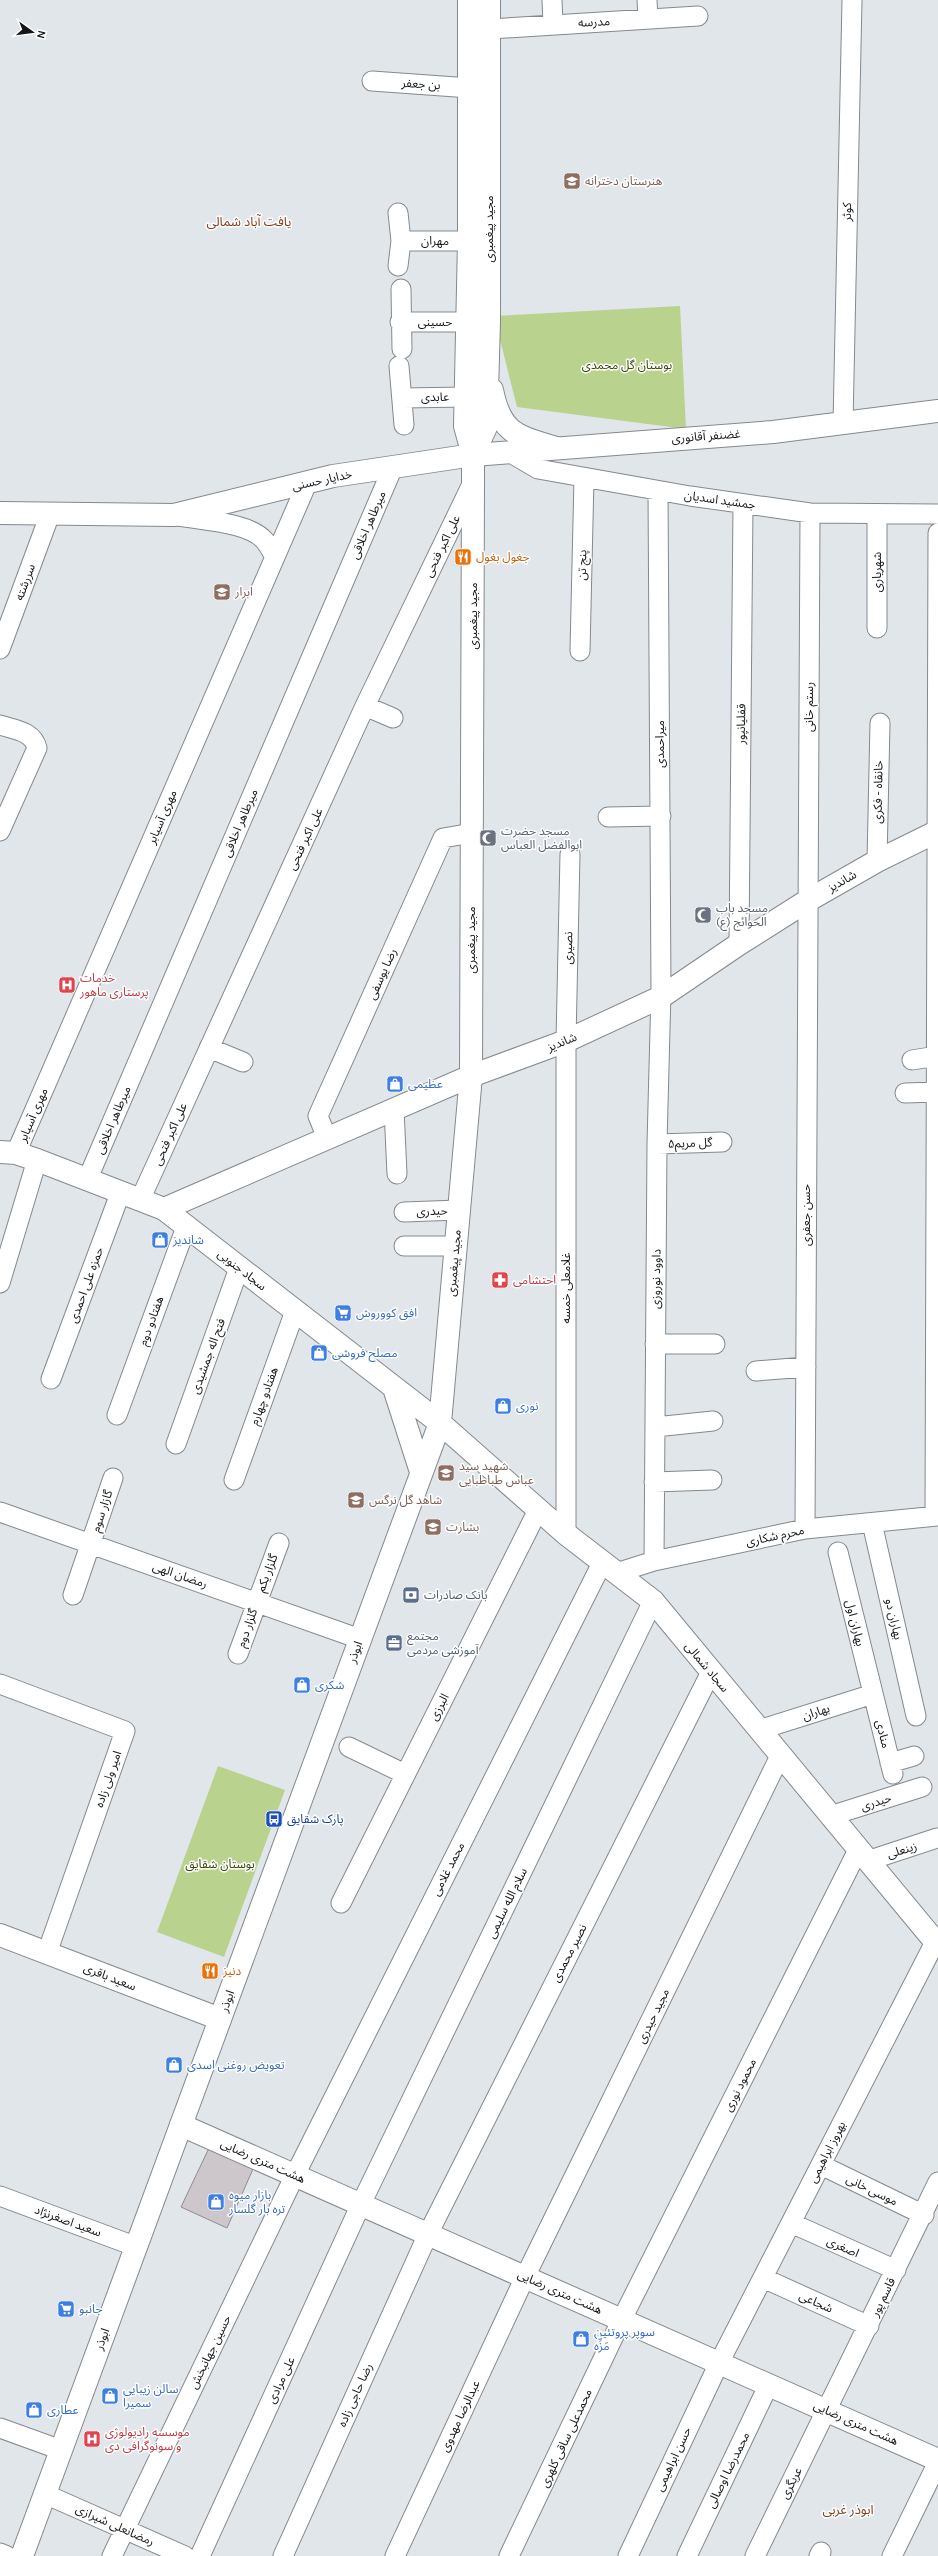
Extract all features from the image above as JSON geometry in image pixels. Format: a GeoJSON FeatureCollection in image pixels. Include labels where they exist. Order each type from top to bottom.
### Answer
{"type":"FeatureCollection","features":[{"type":"Feature","properties":{"kind":"main road","name":"مجید پیغمبری"},"geometry":{"type":"LineString","coordinates":[[468,0],[479,30],[487,369],[486,427],[473,455]]}},
{"type":"Feature","properties":{"kind":"main road","name":"مجید پیغمبری"},"geometry":{"type":"LineString","coordinates":[[440,1423],[471,1076],[473,455],[465,426],[469,322],[470,88],[479,30],[489,0]]}},
{"type":"Feature","properties":{"kind":"main road"},"geometry":{"type":"LineString","coordinates":[[487,369],[493,397],[501,419],[516,436],[556,448]]}},
{"type":"Feature","properties":{"kind":"main road","name":"غضنفر آقانوری"},"geometry":{"type":"LineString","coordinates":[[473,455],[773,432],[938,411]]}},
{"type":"Feature","properties":{"kind":"main road","name":"خدایار حسنی"},"geometry":{"type":"LineString","coordinates":[[0,513],[174,515],[308,481],[473,455]]}},
{"type":"Feature","properties":{"kind":"main road","name":"شاندیز"},"geometry":{"type":"LineString","coordinates":[[164,1209],[471,1076],[566,1041],[661,997],[739,944],[808,901],[877,861],[937,832]]}},
{"type":"Feature","properties":{"kind":"main road","name":"سجاد جنوبی"},"geometry":{"type":"LineString","coordinates":[[8,1153],[37,1160],[88,1178],[164,1209],[440,1423]]}},
{"type":"Feature","properties":{"kind":"main road"},"geometry":{"type":"LineString","coordinates":[[394,1388],[421,1472]]}},
{"type":"Feature","properties":{"kind":"main road","name":"سجاد شمالی"},"geometry":{"type":"LineString","coordinates":[[440,1423],[566,1534],[652,1601],[936,1944]]}},
{"type":"Feature","properties":{"kind":"main road","name":"ابوذر"},"geometry":{"type":"LineString","coordinates":[[22,2556],[440,1423]]}},
{"type":"Feature","properties":{"kind":"main road","name":"سعید باقری"},"geometry":{"type":"LineString","coordinates":[[0,1935],[220,2019]]}},
{"type":"Feature","properties":{"kind":"main road","name":"هشت متری رضایی"},"geometry":{"type":"LineString","coordinates":[[181,2124],[769,2384],[938,2461]]}},
{"type":"Feature","properties":{"kind":"street"},"geometry":{"type":"LineString","coordinates":[[552,0],[553,24]]}},
{"type":"Feature","properties":{"kind":"street"},"geometry":{"type":"LineString","coordinates":[[647,0],[648,19]]}},
{"type":"Feature","properties":{"kind":"street","name":"کوثر"},"geometry":{"type":"LineString","coordinates":[[843,424],[852,0]]}},
{"type":"Feature","properties":{"kind":"street","name":"مدرسه"},"geometry":{"type":"LineString","coordinates":[[479,30],[553,24],[698,16]]}},
{"type":"Feature","properties":{"kind":"street","name":"بن جعفر"},"geometry":{"type":"LineString","coordinates":[[372,81],[470,88]]}},
{"type":"Feature","properties":{"kind":"street"},"geometry":{"type":"LineString","coordinates":[[398,213],[401,241],[398,266]]}},
{"type":"Feature","properties":{"kind":"street","name":"مهران"},"geometry":{"type":"LineString","coordinates":[[401,241],[470,241]]}},
{"type":"Feature","properties":{"kind":"street"},"geometry":{"type":"LineString","coordinates":[[401,289],[400,322],[404,425]]}},
{"type":"Feature","properties":{"kind":"street","name":"حسینی"},"geometry":{"type":"LineString","coordinates":[[400,322],[469,322]]}},
{"type":"Feature","properties":{"kind":"street","name":"عابدی"},"geometry":{"type":"LineString","coordinates":[[403,398],[466,397]]}},
{"type":"Feature","properties":{"kind":"street","name":"جمشید اسدیان"},"geometry":{"type":"LineString","coordinates":[[509,452],[538,469],[658,491],[743,504],[810,513],[877,515],[938,514]]}},
{"type":"Feature","properties":{"kind":"street","name":"میرطاهر اخلاقی"},"geometry":{"type":"LineString","coordinates":[[88,1178],[393,467]]}},
{"type":"Feature","properties":{"kind":"street","name":"پنج تن"},"geometry":{"type":"LineString","coordinates":[[580,651],[584,478]]}},
{"type":"Feature","properties":{"kind":"street","name":"مهری آسیابر"},"geometry":{"type":"LineString","coordinates":[[8,1153],[308,481]]}},
{"type":"Feature","properties":{"kind":"street","name":"علی اکبر فتحی"},"geometry":{"type":"LineString","coordinates":[[140,1200],[366,706],[473,481]]}},
{"type":"Feature","properties":{"kind":"street","name":"میراحمدی"},"geometry":{"type":"LineString","coordinates":[[658,491],[661,997]]}},
{"type":"Feature","properties":{"kind":"street","name":"قفلیانپور"},"geometry":{"type":"LineString","coordinates":[[739,944],[743,504]]}},
{"type":"Feature","properties":{"kind":"street","name":"رستم خانی"},"geometry":{"type":"LineString","coordinates":[[808,901],[810,513]]}},
{"type":"Feature","properties":{"kind":"street","name":"سررشته"},"geometry":{"type":"LineString","coordinates":[[0,650],[50,514]]}},
{"type":"Feature","properties":{"kind":"street","name":"خدایار حسنی"},"geometry":{"type":"LineString","coordinates":[[174,515],[235,526],[253,532],[265,541],[275,557]]}},
{"type":"Feature","properties":{"kind":"street","name":"شهریاری"},"geometry":{"type":"LineString","coordinates":[[877,515],[877,628]]}},
{"type":"Feature","properties":{"kind":"street"},"geometry":{"type":"LineString","coordinates":[[936,1516],[938,533]]}},
{"type":"Feature","properties":{"kind":"street"},"geometry":{"type":"LineString","coordinates":[[366,706],[393,718]]}},
{"type":"Feature","properties":{"kind":"street","name":"خانقاه - فکری"},"geometry":{"type":"LineString","coordinates":[[877,861],[880,723]]}},
{"type":"Feature","properties":{"kind":"street"},"geometry":{"type":"LineString","coordinates":[[0,725],[29,735],[35,739],[37,748],[0,831]]}},
{"type":"Feature","properties":{"kind":"street"},"geometry":{"type":"LineString","coordinates":[[608,817],[661,816]]}},
{"type":"Feature","properties":{"kind":"street","name":"رضا یوسفی"},"geometry":{"type":"LineString","coordinates":[[327,1138],[318,1116],[443,838],[472,833]]}},
{"type":"Feature","properties":{"kind":"street","name":"نصیری"},"geometry":{"type":"LineString","coordinates":[[566,1041],[570,854]]}},
{"type":"Feature","properties":{"kind":"street","name":"حسن جعفری"},"geometry":{"type":"LineString","coordinates":[[805,1529],[808,901]]}},
{"type":"Feature","properties":{"kind":"street","name":"داوود نوروزی"},"geometry":{"type":"LineString","coordinates":[[654,1561],[657,1144],[661,997]]}},
{"type":"Feature","properties":{"kind":"street","name":"غلامعلی خمسه"},"geometry":{"type":"LineString","coordinates":[[566,1041],[566,1534]]}},
{"type":"Feature","properties":{"kind":"street"},"geometry":{"type":"LineString","coordinates":[[209,1048],[243,1062]]}},
{"type":"Feature","properties":{"kind":"street"},"geometry":{"type":"LineString","coordinates":[[912,1060],[937,1056]]}},
{"type":"Feature","properties":{"kind":"street"},"geometry":{"type":"LineString","coordinates":[[905,1093],[937,1092]]}},
{"type":"Feature","properties":{"kind":"street"},"geometry":{"type":"LineString","coordinates":[[394,1109],[397,1174]]}},
{"type":"Feature","properties":{"kind":"street","name":"گل مریم۵"},"geometry":{"type":"LineString","coordinates":[[657,1144],[722,1142]]}},
{"type":"Feature","properties":{"kind":"street"},"geometry":{"type":"LineString","coordinates":[[0,1283],[37,1160]]}},
{"type":"Feature","properties":{"kind":"street","name":"حمزه علی احمدی"},"geometry":{"type":"LineString","coordinates":[[51,1379],[120,1191]]}},
{"type":"Feature","properties":{"kind":"street","name":"حیدری"},"geometry":{"type":"LineString","coordinates":[[404,1212],[459,1210]]}},
{"type":"Feature","properties":{"kind":"street","name":"هفتادو دوم"},"geometry":{"type":"LineString","coordinates":[[117,1415],[186,1227]]}},
{"type":"Feature","properties":{"kind":"street"},"geometry":{"type":"LineString","coordinates":[[404,1246],[456,1246]]}},
{"type":"Feature","properties":{"kind":"street","name":"فتح اله جمشیدی"},"geometry":{"type":"LineString","coordinates":[[176,1444],[239,1268]]}},
{"type":"Feature","properties":{"kind":"street","name":"هفتادو چهارم"},"geometry":{"type":"LineString","coordinates":[[234,1480],[295,1311]]}},
{"type":"Feature","properties":{"kind":"street"},"geometry":{"type":"LineString","coordinates":[[655,1344],[715,1344]]}},
{"type":"Feature","properties":{"kind":"street"},"geometry":{"type":"LineString","coordinates":[[756,1371],[806,1367]]}},
{"type":"Feature","properties":{"kind":"street"},"geometry":{"type":"LineString","coordinates":[[655,1427],[713,1422]]}},
{"type":"Feature","properties":{"kind":"street","name":"گازار سوم"},"geometry":{"type":"LineString","coordinates":[[73,1595],[113,1478]]}},
{"type":"Feature","properties":{"kind":"street"},"geometry":{"type":"LineString","coordinates":[[654,1482],[712,1480]]}},
{"type":"Feature","properties":{"kind":"street","name":"البرزی"},"geometry":{"type":"LineString","coordinates":[[341,1903],[538,1510]]}},
{"type":"Feature","properties":{"kind":"street","name":"رمضان الهی"},"geometry":{"type":"LineString","coordinates":[[0,1512],[360,1639]]}},
{"type":"Feature","properties":{"kind":"street","name":"محرم شکاری"},"geometry":{"type":"LineString","coordinates":[[609,1568],[654,1561],[805,1529],[936,1516]]}},
{"type":"Feature","properties":{"kind":"street","name":"بهاران دو"},"geometry":{"type":"LineString","coordinates":[[872,1522],[916,1716]]}},
{"type":"Feature","properties":{"kind":"street","name":"گلزار یکم"},"geometry":{"type":"LineString","coordinates":[[256,1602],[278,1543]]}},
{"type":"Feature","properties":{"kind":"street","name":"بهاران اول"},"geometry":{"type":"LineString","coordinates":[[838,1552],[873,1694]]}},
{"type":"Feature","properties":{"kind":"street","name":"محمد غلامی"},"geometry":{"type":"LineString","coordinates":[[295,2175],[609,1568]]}},
{"type":"Feature","properties":{"kind":"street","name":"سلام الله سلیمی"},"geometry":{"type":"LineString","coordinates":[[362,2204],[652,1601]]}},
{"type":"Feature","properties":{"kind":"street","name":"گلزار دوم"},"geometry":{"type":"LineString","coordinates":[[238,1654],[256,1602]]}},
{"type":"Feature","properties":{"kind":"street","name":"نصیر محمدی"},"geometry":{"type":"LineString","coordinates":[[428,2234],[711,1672]]}},
{"type":"Feature","properties":{"kind":"street","name":"امیر ولی زاده"},"geometry":{"type":"LineString","coordinates":[[0,1684],[125,1731],[47,1953]]}},
{"type":"Feature","properties":{"kind":"street","name":"بهاران"},"geometry":{"type":"LineString","coordinates":[[759,1730],[873,1694]]}},
{"type":"Feature","properties":{"kind":"street","name":"منادی"},"geometry":{"type":"LineString","coordinates":[[873,1694],[891,1768],[914,1756]]}},
{"type":"Feature","properties":{"kind":"street"},"geometry":{"type":"LineString","coordinates":[[349,1747],[405,1774]]}},
{"type":"Feature","properties":{"kind":"street","name":"مجید حیدری"},"geometry":{"type":"LineString","coordinates":[[525,2277],[780,1756]]}},
{"type":"Feature","properties":{"kind":"street","name":"حیدری"},"geometry":{"type":"LineString","coordinates":[[830,1816],[922,1787]]}},
{"type":"Feature","properties":{"kind":"street","name":"زینعلی"},"geometry":{"type":"LineString","coordinates":[[862,1855],[937,1838]]}},
{"type":"Feature","properties":{"kind":"street","name":"محمود نوری"},"geometry":{"type":"LineString","coordinates":[[622,2319],[862,1855]]}},
{"type":"Feature","properties":{"kind":"street","name":"بهروز ابراهیمی"},"geometry":{"type":"LineString","coordinates":[[719,2362],[936,1944]]}},
{"type":"Feature","properties":{"kind":"street","name":"موسی خانی"},"geometry":{"type":"LineString","coordinates":[[821,2165],[924,2215]]}},
{"type":"Feature","properties":{"kind":"street","name":"حسین جهانبخش"},"geometry":{"type":"LineString","coordinates":[[112,2556],[295,2175]]}},
{"type":"Feature","properties":{"kind":"street","name":"قاسم پور"},"geometry":{"type":"LineString","coordinates":[[827,2410],[924,2215],[938,2182]]}},
{"type":"Feature","properties":{"kind":"street","name":"سعید اصغرنژاد"},"geometry":{"type":"LineString","coordinates":[[0,2196],[137,2247]]}},
{"type":"Feature","properties":{"kind":"street","name":"علی مرادی"},"geometry":{"type":"LineString","coordinates":[[200,2556],[362,2204]]}},
{"type":"Feature","properties":{"kind":"street","name":"اصغری"},"geometry":{"type":"LineString","coordinates":[[790,2223],[896,2270]]}},
{"type":"Feature","properties":{"kind":"street","name":"رضا حاجی زاده"},"geometry":{"type":"LineString","coordinates":[[283,2556],[428,2234]]}},
{"type":"Feature","properties":{"kind":"street","name":"عبدالرضا مهدوی"},"geometry":{"type":"LineString","coordinates":[[395,2556],[525,2277]]}},
{"type":"Feature","properties":{"kind":"street","name":"شجاعی"},"geometry":{"type":"LineString","coordinates":[[763,2278],[869,2326]]}},
{"type":"Feature","properties":{"kind":"street","name":"محمدعلی ساقی کلهری"},"geometry":{"type":"LineString","coordinates":[[509,2556],[622,2319]]}},
{"type":"Feature","properties":{"kind":"street","name":"حسن ابراهیمی"},"geometry":{"type":"LineString","coordinates":[[628,2556],[719,2362]]}},
{"type":"Feature","properties":{"kind":"street","name":"محمدرضا اوصالی"},"geometry":{"type":"LineString","coordinates":[[687,2556],[769,2384]]}},
{"type":"Feature","properties":{"kind":"street","name":"عربگری"},"geometry":{"type":"LineString","coordinates":[[755,2556],[827,2410]]}},
{"type":"Feature","properties":{"kind":"street"},"geometry":{"type":"LineString","coordinates":[[0,2428],[61,2450]]}},
{"type":"Feature","properties":{"kind":"street"},"geometry":{"type":"LineString","coordinates":[[892,2556],[938,2461]]}},
{"type":"Feature","properties":{"kind":"street","name":"رمضانعلی شیرازی"},"geometry":{"type":"LineString","coordinates":[[45,2494],[186,2556]]}},
{"type":"Feature","properties":{"kind":"street"},"geometry":{"type":"LineString","coordinates":[[0,2553],[7,2556]]}},
{"type":"Feature","properties":{"kind":"green space","name":"بوستان گل محمدی"},"geometry":{"type":"Polygon","coordinates":[[[680,306],[686,429],[517,407],[494,316],[680,306]]]}},
{"type":"Feature","properties":{"kind":"green space","name":"بوستان شقایق"},"geometry":{"type":"Polygon","coordinates":[[[218,1766],[285,1790],[224,1957],[157,1932],[218,1766]]]}},
{"type":"Feature","properties":{"kind":"building"},"geometry":{"type":"Polygon","coordinates":[[[209,2148],[253,2169],[227,2228],[181,2207],[209,2148]]]}},
{"type":"Feature","properties":{"kind":"place","name":"هنرستان دخترانه"},"geometry":{"type":"Point","coordinates":[572,181]}},
{"type":"Feature","properties":{"kind":"place","name":"جغول بغول"},"geometry":{"type":"Point","coordinates":[463,557]}},
{"type":"Feature","properties":{"kind":"place","name":"ابرار"},"geometry":{"type":"Point","coordinates":[222,592]}},
{"type":"Feature","properties":{"kind":"place","name":"مسجد حضرت ابوالفضل العباس"},"geometry":{"type":"Point","coordinates":[488,838]}},
{"type":"Feature","properties":{"kind":"place","name":"مسجد باب الحوائج (ع)"},"geometry":{"type":"Point","coordinates":[703,915]}},
{"type":"Feature","properties":{"kind":"place","name":"خدمات پرستاری ماهور"},"geometry":{"type":"Point","coordinates":[67,985]}},
{"type":"Feature","properties":{"kind":"place","name":"عظیمی"},"geometry":{"type":"Point","coordinates":[395,1084]}},
{"type":"Feature","properties":{"kind":"place","name":"شاندیز"},"geometry":{"type":"Point","coordinates":[160,1240]}},
{"type":"Feature","properties":{"kind":"place","name":"احتشامی"},"geometry":{"type":"Point","coordinates":[500,1280]}},
{"type":"Feature","properties":{"kind":"place","name":"افق کووروش"},"geometry":{"type":"Point","coordinates":[343,1313]}},
{"type":"Feature","properties":{"kind":"place","name":"مصلح فروشی"},"geometry":{"type":"Point","coordinates":[319,1353]}},
{"type":"Feature","properties":{"kind":"place","name":"نوری"},"geometry":{"type":"Point","coordinates":[503,1406]}},
{"type":"Feature","properties":{"kind":"place","name":"شهید سید عباس طباطبایی"},"geometry":{"type":"Point","coordinates":[446,1473]}},
{"type":"Feature","properties":{"kind":"place","name":"شاهد گل نرگس"},"geometry":{"type":"Point","coordinates":[356,1500]}},
{"type":"Feature","properties":{"kind":"place","name":"بشارت"},"geometry":{"type":"Point","coordinates":[433,1527]}},
{"type":"Feature","properties":{"kind":"place","name":"بانک صادرات"},"geometry":{"type":"Point","coordinates":[411,1595]}},
{"type":"Feature","properties":{"kind":"place","name":"مجتمع آموزشی مردمی"},"geometry":{"type":"Point","coordinates":[394,1643]}},
{"type":"Feature","properties":{"kind":"place","name":"شکری"},"geometry":{"type":"Point","coordinates":[302,1685]}},
{"type":"Feature","properties":{"kind":"place","name":"پارک شقایق"},"geometry":{"type":"Point","coordinates":[274,1819]}},
{"type":"Feature","properties":{"kind":"place","name":"دنیز"},"geometry":{"type":"Point","coordinates":[210,1971]}},
{"type":"Feature","properties":{"kind":"place","name":"تعویض روغنی اسدی"},"geometry":{"type":"Point","coordinates":[174,2065]}},
{"type":"Feature","properties":{"kind":"place","name":"بازار میوه تره بار گلسار"},"geometry":{"type":"Point","coordinates":[216,2202]}},
{"type":"Feature","properties":{"kind":"place","name":"جانبو"},"geometry":{"type":"Point","coordinates":[66,2309]}},
{"type":"Feature","properties":{"kind":"place","name":"سوپر پروتئین مَزِّه"},"geometry":{"type":"Point","coordinates":[581,2339]}},
{"type":"Feature","properties":{"kind":"place","name":"سالن زیبایی سمیرا"},"geometry":{"type":"Point","coordinates":[110,2396]}},
{"type":"Feature","properties":{"kind":"place","name":"عطاری"},"geometry":{"type":"Point","coordinates":[34,2410]}},
{"type":"Feature","properties":{"kind":"place","name":"موسسه رادیولوژی و سونوگرافی دی"},"geometry":{"type":"Point","coordinates":[92,2439]}},
{"type":"Feature","properties":{"kind":"district","name":"یافت آباد شمالی"},"geometry":{"type":"Point","coordinates":[249,221]}},
{"type":"Feature","properties":{"kind":"district","name":"ابوذر غربی"},"geometry":{"type":"Point","coordinates":[848,2509]}}]}
